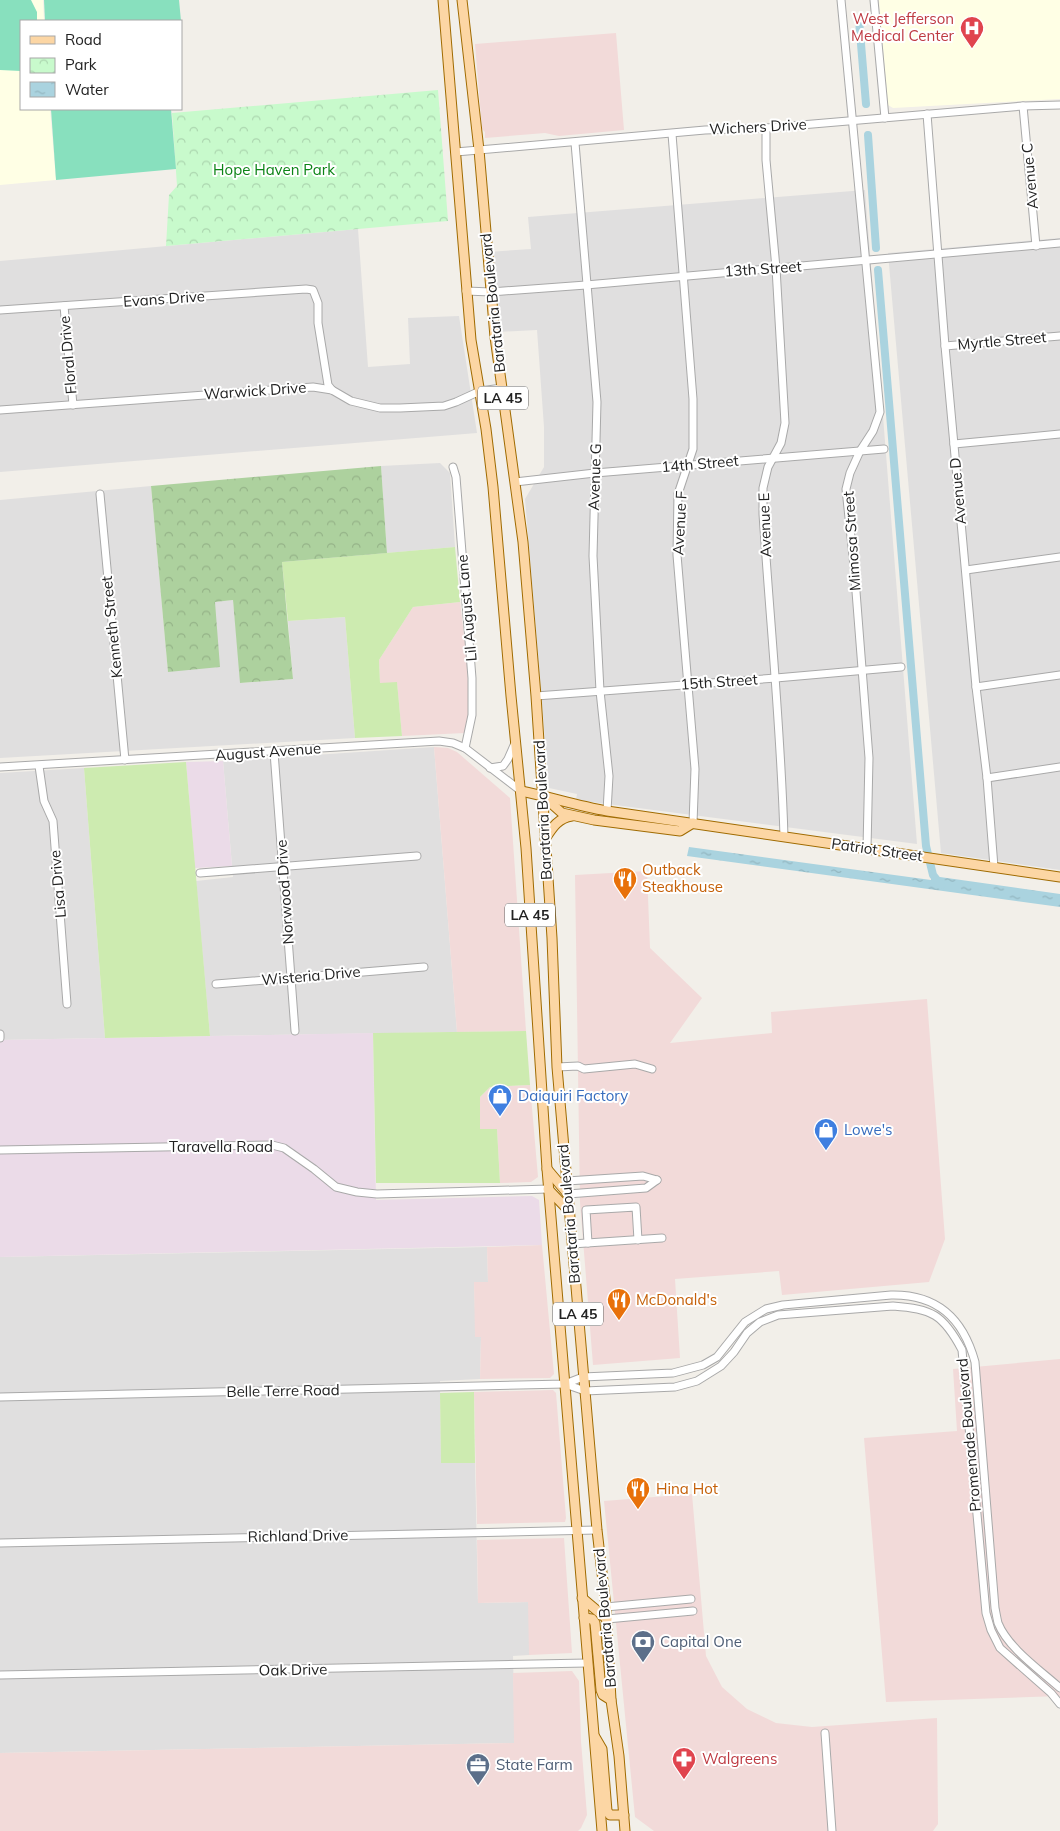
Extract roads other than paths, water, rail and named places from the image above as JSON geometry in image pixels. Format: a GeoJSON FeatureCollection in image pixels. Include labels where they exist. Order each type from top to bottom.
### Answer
{"type":"FeatureCollection","features":[{"type":"Feature","properties":{"kind":"main road","name":"Barataria Boulevard"},"geometry":{"type":"LineString","coordinates":[[443,0],[470,340],[480,391],[493,487],[521,791],[530,899],[548,1189],[602,1831]]}},
{"type":"Feature","properties":{"kind":"main road","name":"Barataria Boulevard"},"geometry":{"type":"LineString","coordinates":[[462,0],[479,150],[491,292],[523,542],[536,696],[552,938],[557,1067],[566,1181],[597,1530],[606,1606],[611,1700],[619,1756],[625,1825]]}},
{"type":"Feature","properties":{"kind":"main road","name":"Patriot Street"},"geometry":{"type":"LineString","coordinates":[[521,791],[607,811],[1060,877]]}},
{"type":"Feature","properties":{"kind":"main road","name":"Patriot Street"},"geometry":{"type":"LineString","coordinates":[[542,795],[562,813],[575,816],[680,831],[693,823]]}},
{"type":"Feature","properties":{"kind":"main road"},"geometry":{"type":"LineString","coordinates":[[545,839],[560,820],[575,816]]}},
{"type":"Feature","properties":{"kind":"main road"},"geometry":{"type":"LineString","coordinates":[[547,1169],[568,1194]]}},
{"type":"Feature","properties":{"kind":"main road"},"geometry":{"type":"LineString","coordinates":[[548,1189],[570,1212]]}},
{"type":"Feature","properties":{"kind":"main road"},"geometry":{"type":"LineString","coordinates":[[582,1598],[607,1619]]}},
{"type":"Feature","properties":{"kind":"main road"},"geometry":{"type":"LineString","coordinates":[[584,1618],[592,1619],[595,1623],[601,1690],[603,1695],[611,1700]]}},
{"type":"Feature","properties":{"kind":"main road"},"geometry":{"type":"LineString","coordinates":[[594,1734],[602,1749],[608,1811],[610,1815],[625,1825]]}},
{"type":"Feature","properties":{"kind":"street","name":"Mimosa Street"},"geometry":{"type":"LineString","coordinates":[[841,0],[880,412],[873,431],[860,451],[850,472],[846,489],[869,758],[867,849]]}},
{"type":"Feature","properties":{"kind":"street"},"geometry":{"type":"LineString","coordinates":[[874,0],[884,118]]}},
{"type":"Feature","properties":{"kind":"street","name":"Wichers Drive"},"geometry":{"type":"LineString","coordinates":[[456,152],[575,143],[705,130],[766,128],[1024,106],[1060,106]]}},
{"type":"Feature","properties":{"kind":"street","name":"Avenue C"},"geometry":{"type":"LineString","coordinates":[[1024,106],[1036,246]]}},
{"type":"Feature","properties":{"kind":"street","name":"Avenue D"},"geometry":{"type":"LineString","coordinates":[[926,114],[945,346],[994,868]]}},
{"type":"Feature","properties":{"kind":"street","name":"Avenue E"},"geometry":{"type":"LineString","coordinates":[[766,128],[766,160],[776,268],[785,423],[781,443],[768,467],[763,488],[763,514],[776,678],[784,837]]}},
{"type":"Feature","properties":{"kind":"street","name":"Avenue F"},"geometry":{"type":"LineString","coordinates":[[672,134],[694,399],[693,449],[678,494],[677,554],[695,769],[693,823]]}},
{"type":"Feature","properties":{"kind":"street","name":"Avenue G"},"geometry":{"type":"LineString","coordinates":[[575,143],[597,402],[593,556],[600,691],[609,776],[607,811]]}},
{"type":"Feature","properties":{"kind":"street","name":"13th Street"},"geometry":{"type":"LineString","coordinates":[[466,291],[491,292],[586,285],[1060,243]]}},
{"type":"Feature","properties":{"kind":"street","name":"Evans Drive"},"geometry":{"type":"LineString","coordinates":[[0,310],[313,290],[318,303],[318,322],[328,385],[332,390]]}},
{"type":"Feature","properties":{"kind":"street","name":"Floral Drive"},"geometry":{"type":"LineString","coordinates":[[64,306],[73,405]]}},
{"type":"Feature","properties":{"kind":"street","name":"Myrtle Street"},"geometry":{"type":"LineString","coordinates":[[945,346],[1060,336]]}},
{"type":"Feature","properties":{"kind":"street","name":"Warwick Drive"},"geometry":{"type":"LineString","coordinates":[[0,410],[313,386],[332,390],[351,402],[380,408],[400,408],[444,406],[480,391],[502,388]]}},
{"type":"Feature","properties":{"kind":"street"},"geometry":{"type":"LineString","coordinates":[[954,444],[1060,434]]}},
{"type":"Feature","properties":{"kind":"street","name":"14th Street"},"geometry":{"type":"LineString","coordinates":[[515,482],[595,473],[884,449]]}},
{"type":"Feature","properties":{"kind":"street","name":"Lil August Lane"},"geometry":{"type":"LineString","coordinates":[[453,467],[456,477],[472,678],[472,715],[465,748]]}},
{"type":"Feature","properties":{"kind":"street","name":"Kenneth Street"},"geometry":{"type":"LineString","coordinates":[[100,494],[125,760]]}},
{"type":"Feature","properties":{"kind":"street"},"geometry":{"type":"LineString","coordinates":[[966,570],[1060,556]]}},
{"type":"Feature","properties":{"kind":"street","name":"15th Street"},"geometry":{"type":"LineString","coordinates":[[536,696],[901,667]]}},
{"type":"Feature","properties":{"kind":"street"},"geometry":{"type":"LineString","coordinates":[[976,687],[1060,675]]}},
{"type":"Feature","properties":{"kind":"street"},"geometry":{"type":"LineString","coordinates":[[490,768],[503,766],[516,740]]}},
{"type":"Feature","properties":{"kind":"street","name":"August Avenue"},"geometry":{"type":"LineString","coordinates":[[0,767],[439,741],[453,743],[465,748],[521,791]]}},
{"type":"Feature","properties":{"kind":"street","name":"Norwood Drive"},"geometry":{"type":"LineString","coordinates":[[274,752],[295,1031]]}},
{"type":"Feature","properties":{"kind":"street","name":"Lisa Drive"},"geometry":{"type":"LineString","coordinates":[[39,766],[44,801],[52,821],[67,1004]]}},
{"type":"Feature","properties":{"kind":"street"},"geometry":{"type":"LineString","coordinates":[[987,778],[1060,766]]}},
{"type":"Feature","properties":{"kind":"street"},"geometry":{"type":"LineString","coordinates":[[200,874],[417,856]]}},
{"type":"Feature","properties":{"kind":"street","name":"Wisteria Drive"},"geometry":{"type":"LineString","coordinates":[[216,984],[424,967]]}},
{"type":"Feature","properties":{"kind":"street"},"geometry":{"type":"LineString","coordinates":[[557,1067],[578,1066],[584,1069],[635,1064],[652,1069]]}},
{"type":"Feature","properties":{"kind":"street","name":"Taravella Road"},"geometry":{"type":"LineString","coordinates":[[0,1150],[272,1146],[284,1148],[336,1187],[357,1192],[377,1194],[548,1189]]}},
{"type":"Feature","properties":{"kind":"street"},"geometry":{"type":"LineString","coordinates":[[566,1181],[643,1176],[657,1180],[646,1188],[568,1194]]}},
{"type":"Feature","properties":{"kind":"street"},"geometry":{"type":"LineString","coordinates":[[588,1243],[586,1210],[636,1207],[638,1240]]}},
{"type":"Feature","properties":{"kind":"street"},"geometry":{"type":"LineString","coordinates":[[572,1244],[662,1238]]}},
{"type":"Feature","properties":{"kind":"street","name":"Promenade Boulevard"},"geometry":{"type":"LineString","coordinates":[[565,1384],[583,1377],[673,1372],[703,1365],[717,1357],[745,1322],[766,1309],[783,1305],[906,1295],[929,1301],[946,1311],[965,1333],[975,1362],[995,1608],[998,1622],[1005,1635],[1020,1652],[1060,1688]]}},
{"type":"Feature","properties":{"kind":"street","name":"Promenade Boulevard"},"geometry":{"type":"LineString","coordinates":[[585,1391],[675,1387],[697,1381],[721,1366],[734,1352],[747,1333],[760,1322],[778,1315],[893,1306],[910,1307],[926,1311],[942,1320],[952,1332],[962,1350],[988,1621],[1000,1648],[1051,1693],[1060,1704]]}},
{"type":"Feature","properties":{"kind":"street"},"geometry":{"type":"LineString","coordinates":[[565,1384],[585,1391]]}},
{"type":"Feature","properties":{"kind":"street","name":"Belle Terre Road"},"geometry":{"type":"LineString","coordinates":[[0,1397],[565,1384]]}},
{"type":"Feature","properties":{"kind":"street","name":"Richland Drive"},"geometry":{"type":"LineString","coordinates":[[0,1543],[597,1530]]}},
{"type":"Feature","properties":{"kind":"street"},"geometry":{"type":"LineString","coordinates":[[606,1606],[691,1599]]}},
{"type":"Feature","properties":{"kind":"street"},"geometry":{"type":"LineString","coordinates":[[607,1619],[693,1611]]}},
{"type":"Feature","properties":{"kind":"street","name":"Oak Drive"},"geometry":{"type":"LineString","coordinates":[[0,1675],[587,1663]]}},
{"type":"Feature","properties":{"kind":"street"},"geometry":{"type":"LineString","coordinates":[[825,1733],[832,1831]]}},
{"type":"Feature","properties":{"kind":"water"},"geometry":{"type":"Polygon","coordinates":[[[689,847],[931,880],[931,878],[940,877],[1060,894],[1060,907],[687,856],[689,847]]]}},
{"type":"Feature","properties":{"kind":"waterway"},"geometry":{"type":"LineString","coordinates":[[859,20],[866,104]]}},
{"type":"Feature","properties":{"kind":"waterway"},"geometry":{"type":"LineString","coordinates":[[868,135],[876,248]]}},
{"type":"Feature","properties":{"kind":"waterway"},"geometry":{"type":"LineString","coordinates":[[878,270],[926,846],[933,875],[941,885]]}},
{"type":"Feature","properties":{"kind":"place","name":"West Jefferson Medical Center"},"geometry":{"type":"Point","coordinates":[972,49]}},
{"type":"Feature","properties":{"kind":"place","name":"Outback Steakhouse"},"geometry":{"type":"Point","coordinates":[625,900]}},
{"type":"Feature","properties":{"kind":"place","name":"Daiquiri Factory"},"geometry":{"type":"Point","coordinates":[500,1117]}},
{"type":"Feature","properties":{"kind":"place","name":"Lowe's"},"geometry":{"type":"Point","coordinates":[826,1151]}},
{"type":"Feature","properties":{"kind":"place","name":"McDonald's"},"geometry":{"type":"Point","coordinates":[619,1321]}},
{"type":"Feature","properties":{"kind":"place","name":"Hina Hot"},"geometry":{"type":"Point","coordinates":[638,1510]}},
{"type":"Feature","properties":{"kind":"place","name":"Capital One"},"geometry":{"type":"Point","coordinates":[643,1663]}},
{"type":"Feature","properties":{"kind":"place","name":"Walgreens"},"geometry":{"type":"Point","coordinates":[684,1780]}},
{"type":"Feature","properties":{"kind":"place","name":"State Farm"},"geometry":{"type":"Point","coordinates":[478,1786]}},
{"type":"Feature","properties":{"kind":"park label","name":"Hope Haven Park"},"geometry":{"type":"Point","coordinates":[274,170]}}]}
